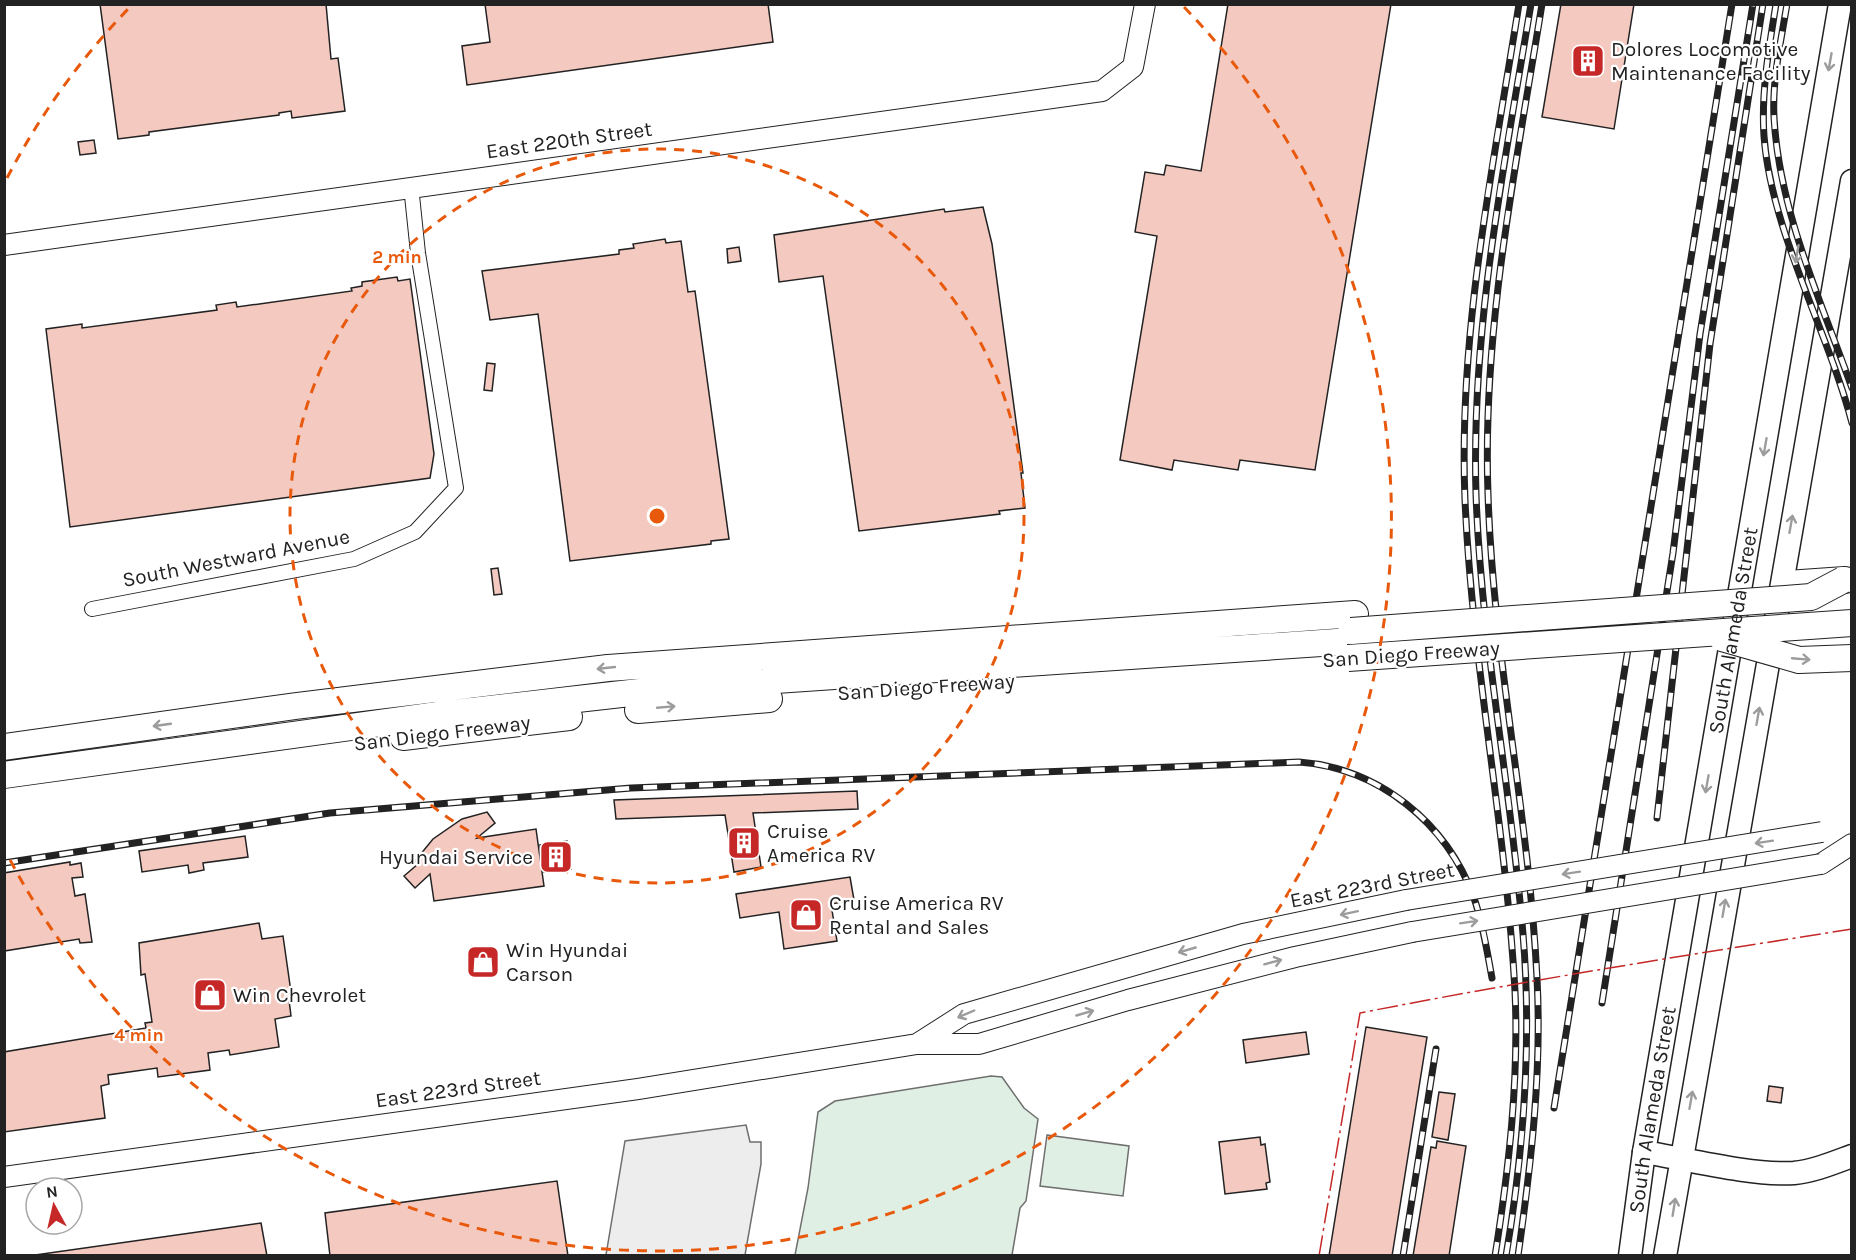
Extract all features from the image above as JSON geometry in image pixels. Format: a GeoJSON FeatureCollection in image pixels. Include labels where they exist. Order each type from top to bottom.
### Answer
{"type":"FeatureCollection","features":[{"type":"Feature","properties":{"kind":"highway","name":"San Diego Freeway"},"geometry":{"type":"LineString","coordinates":[[4,792],[572,716],[829,694],[1847,580]]}},
{"type":"Feature","properties":{"kind":"highway"},"geometry":{"type":"LineString","coordinates":[[4,765],[383,711],[659,680],[1851,607]]}},
{"type":"Feature","properties":{"kind":"highway","name":"San Diego Freeway"},"geometry":{"type":"LineString","coordinates":[[4,747],[296,706],[608,668],[1351,636],[1705,632],[1851,623]]}},
{"type":"Feature","properties":{"kind":"highway"},"geometry":{"type":"LineString","coordinates":[[1705,632],[1799,660],[1851,658]]}},
{"type":"Feature","properties":{"kind":"highway"},"geometry":{"type":"LineString","coordinates":[[4,775],[445,714],[701,686],[1351,636]]}},
{"type":"Feature","properties":{"kind":"main road","name":"East 220th Street"},"geometry":{"type":"LineString","coordinates":[[4,245],[411,186],[1102,92],[1133,67],[1145,4]]}},
{"type":"Feature","properties":{"kind":"main road","name":"South Alameda Street"},"geometry":{"type":"LineString","coordinates":[[1630,1256],[1644,1152],[1840,4]]}},
{"type":"Feature","properties":{"kind":"main road","name":"South Alameda Street"},"geometry":{"type":"LineString","coordinates":[[1665,1256],[1851,181]]}},
{"type":"Feature","properties":{"kind":"main road","name":"East 223rd Street"},"geometry":{"type":"LineString","coordinates":[[916,1044],[964,1014],[1243,934],[1406,900],[1822,832],[1851,844]]}},
{"type":"Feature","properties":{"kind":"main road","name":"East 223rd Street"},"geometry":{"type":"LineString","coordinates":[[4,1177],[638,1089],[916,1044],[979,1044],[1128,1000],[1261,965],[1412,932],[1821,864],[1851,844]]}},
{"type":"Feature","properties":{"kind":"main road"},"geometry":{"type":"LineString","coordinates":[[1644,1152],[1767,1172],[1795,1173],[1828,1165],[1851,1155]]}},
{"type":"Feature","properties":{"kind":"street","name":"South Westward Avenue"},"geometry":{"type":"LineString","coordinates":[[93,609],[354,559],[415,532],[456,488],[418,253],[411,186]]}},
{"type":"Feature","properties":{"kind":"green space"},"geometry":{"type":"Polygon","coordinates":[[[991,1076],[1002,1077],[1024,1108],[1038,1119],[1026,1201],[1020,1208],[1012,1255],[795,1255],[808,1188],[818,1112],[835,1101],[991,1076]]]}},
{"type":"Feature","properties":{"kind":"green space"},"geometry":{"type":"Polygon","coordinates":[[[1047,1135],[1129,1146],[1123,1196],[1040,1186],[1047,1135]]]}},
{"type":"Feature","properties":{"kind":"shaded area"},"geometry":{"type":"Polygon","coordinates":[[[746,1125],[750,1142],[761,1142],[761,1164],[745,1255],[606,1255],[625,1141],[746,1125]]]}},
{"type":"Feature","properties":{"kind":"building"},"geometry":{"type":"Polygon","coordinates":[[[100,4],[326,4],[331,59],[338,58],[345,111],[292,118],[291,111],[279,113],[279,115],[149,132],[149,135],[118,139],[100,4]]]}},
{"type":"Feature","properties":{"kind":"building"},"geometry":{"type":"Polygon","coordinates":[[[485,4],[768,4],[773,42],[467,85],[462,46],[490,42],[485,4]]]}},
{"type":"Feature","properties":{"kind":"building"},"geometry":{"type":"Polygon","coordinates":[[[1228,4],[1391,4],[1315,470],[1240,460],[1238,470],[1174,460],[1172,470],[1120,460],[1157,236],[1135,232],[1145,172],[1164,175],[1166,165],[1201,171],[1228,4]]]}},
{"type":"Feature","properties":{"kind":"building","name":"Dolores Locomotive Maintenance Facility"},"geometry":{"type":"Polygon","coordinates":[[[1561,4],[1634,4],[1614,129],[1542,117],[1561,4]]]}},
{"type":"Feature","properties":{"kind":"building"},"geometry":{"type":"Polygon","coordinates":[[[94,140],[96,153],[80,155],[78,142],[94,140]]]}},
{"type":"Feature","properties":{"kind":"building"},"geometry":{"type":"Polygon","coordinates":[[[983,207],[992,244],[1023,473],[1021,473],[1025,508],[999,511],[1000,514],[859,531],[823,276],[779,282],[774,235],[944,209],[945,212],[983,207]]]}},
{"type":"Feature","properties":{"kind":"building"},"geometry":{"type":"Polygon","coordinates":[[[665,239],[666,243],[681,241],[688,292],[695,291],[729,539],[711,541],[711,544],[570,561],[538,314],[490,320],[482,271],[619,254],[619,250],[634,248],[633,244],[665,239]]]}},
{"type":"Feature","properties":{"kind":"building"},"geometry":{"type":"Polygon","coordinates":[[[739,247],[741,261],[728,263],[727,249],[739,247]]]}},
{"type":"Feature","properties":{"kind":"building"},"geometry":{"type":"Polygon","coordinates":[[[397,277],[398,281],[410,279],[434,454],[430,478],[70,527],[46,329],[82,324],[82,328],[217,310],[216,305],[236,302],[237,307],[352,291],[351,288],[362,286],[362,282],[397,277]]]}},
{"type":"Feature","properties":{"kind":"building"},"geometry":{"type":"Polygon","coordinates":[[[487,363],[495,364],[492,391],[484,390],[487,363]]]}},
{"type":"Feature","properties":{"kind":"building"},"geometry":{"type":"Polygon","coordinates":[[[498,568],[502,594],[494,595],[491,569],[498,568]]]}},
{"type":"Feature","properties":{"kind":"building","name":"Cruise America RV"},"geometry":{"type":"Polygon","coordinates":[[[857,791],[858,809],[753,813],[761,867],[734,872],[725,815],[616,819],[614,800],[857,791]]]}},
{"type":"Feature","properties":{"kind":"building"},"geometry":{"type":"Polygon","coordinates":[[[487,812],[495,823],[477,838],[536,829],[544,886],[434,901],[430,874],[415,888],[404,876],[418,864],[415,861],[433,839],[462,819],[487,812]]]}},
{"type":"Feature","properties":{"kind":"building"},"geometry":{"type":"Polygon","coordinates":[[[245,836],[248,857],[203,863],[204,870],[189,873],[188,865],[142,872],[139,851],[245,836]]]}},
{"type":"Feature","properties":{"kind":"building","name":"Hyundai Service"},"geometry":{"type":"Polygon","coordinates":[[[567,841],[571,869],[544,872],[540,845],[567,841]]]}},
{"type":"Feature","properties":{"kind":"building"},"geometry":{"type":"Polygon","coordinates":[[[70,862],[70,865],[81,863],[83,877],[72,878],[75,896],[85,894],[92,942],[80,943],[79,939],[4,951],[4,873],[70,862]]]}},
{"type":"Feature","properties":{"kind":"building","name":"Cruise America RV Rental and Sales"},"geometry":{"type":"Polygon","coordinates":[[[850,877],[854,900],[831,904],[837,941],[784,949],[779,912],[740,918],[736,894],[850,877]]]}},
{"type":"Feature","properties":{"kind":"building"},"geometry":{"type":"Polygon","coordinates":[[[259,923],[262,939],[283,936],[292,999],[289,1000],[291,1016],[275,1019],[279,1047],[230,1055],[229,1050],[208,1053],[210,1070],[158,1077],[157,1068],[108,1075],[109,1084],[101,1086],[105,1118],[4,1132],[4,1052],[146,1028],[145,1023],[152,1022],[145,974],[141,975],[139,943],[259,923]]]}},
{"type":"Feature","properties":{"kind":"building"},"geometry":{"type":"Polygon","coordinates":[[[1366,1027],[1427,1037],[1392,1256],[1329,1256],[1366,1027]]]}},
{"type":"Feature","properties":{"kind":"building"},"geometry":{"type":"Polygon","coordinates":[[[1306,1032],[1309,1054],[1246,1063],[1243,1040],[1306,1032]]]}},
{"type":"Feature","properties":{"kind":"building"},"geometry":{"type":"Polygon","coordinates":[[[1769,1086],[1783,1088],[1781,1103],[1767,1101],[1769,1086]]]}},
{"type":"Feature","properties":{"kind":"building"},"geometry":{"type":"Polygon","coordinates":[[[1439,1092],[1455,1094],[1448,1140],[1432,1137],[1439,1092]]]}},
{"type":"Feature","properties":{"kind":"building"},"geometry":{"type":"Polygon","coordinates":[[[1260,1137],[1261,1145],[1265,1144],[1270,1182],[1266,1183],[1267,1189],[1225,1194],[1219,1142],[1260,1137]]]}},
{"type":"Feature","properties":{"kind":"building"},"geometry":{"type":"Polygon","coordinates":[[[1437,1141],[1466,1146],[1449,1256],[1413,1256],[1431,1147],[1436,1148],[1437,1141]]]}},
{"type":"Feature","properties":{"kind":"building"},"geometry":{"type":"Polygon","coordinates":[[[557,1181],[568,1256],[330,1256],[325,1213],[557,1181]]]}},
{"type":"Feature","properties":{"kind":"building"},"geometry":{"type":"Polygon","coordinates":[[[261,1223],[267,1256],[28,1256],[261,1223]]]}},
{"type":"Feature","properties":{"kind":"railway"},"geometry":{"type":"LineString","coordinates":[[1495,1256],[1512,1124],[1516,1057],[1515,991],[1511,930],[1474,623],[1465,500],[1464,438],[1472,313],[1489,189],[1519,4]]}},
{"type":"Feature","properties":{"kind":"railway"},"geometry":{"type":"LineString","coordinates":[[1506,1256],[1518,1176],[1525,1095],[1526,974],[1518,879],[1484,604],[1476,494],[1476,432],[1484,309],[1500,187],[1531,4]]}},
{"type":"Feature","properties":{"kind":"railway"},"geometry":{"type":"LineString","coordinates":[[1518,1256],[1537,1083],[1537,978],[1527,857],[1491,555],[1488,432],[1490,371],[1503,248],[1542,4]]}},
{"type":"Feature","properties":{"kind":"railway"},"geometry":{"type":"LineString","coordinates":[[1554,1108],[1732,4]]}},
{"type":"Feature","properties":{"kind":"railway"},"geometry":{"type":"LineString","coordinates":[[1602,1003],[1673,553],[1700,334],[1753,4]]}},
{"type":"Feature","properties":{"kind":"railway"},"geometry":{"type":"LineString","coordinates":[[1657,818],[1710,344],[1763,4]]}},
{"type":"Feature","properties":{"kind":"railway"},"geometry":{"type":"LineString","coordinates":[[1776,4],[1766,70],[1764,103],[1764,136],[1769,172],[1777,208],[1842,388],[1852,423]]}},
{"type":"Feature","properties":{"kind":"railway"},"geometry":{"type":"LineString","coordinates":[[1787,4],[1774,89],[1778,152],[1784,187],[1803,255],[1852,388]]}},
{"type":"Feature","properties":{"kind":"railway"},"geometry":{"type":"LineString","coordinates":[[4,863],[330,813],[631,788],[1299,762],[1328,766],[1356,775],[1406,804],[1428,824],[1447,846],[1474,898],[1492,978]]}},
{"type":"Feature","properties":{"kind":"railway"},"geometry":{"type":"LineString","coordinates":[[1403,1256],[1436,1049]]}},
{"type":"Feature","properties":{"kind":"power"},"geometry":{"type":"LineString","coordinates":[[1319,1256],[1360,1013],[1544,979],[1852,929]]}},
{"type":"Feature","properties":{"kind":"place","name":"Dolores Locomotive Maintenance Facility"},"geometry":{"type":"Point","coordinates":[1588,61]}},
{"type":"Feature","properties":{"kind":"place","name":"Cruise America RV"},"geometry":{"type":"Point","coordinates":[744,843]}},
{"type":"Feature","properties":{"kind":"place","name":"Hyundai Service"},"geometry":{"type":"Point","coordinates":[556,857]}},
{"type":"Feature","properties":{"kind":"place","name":"Cruise America RV Rental and Sales"},"geometry":{"type":"Point","coordinates":[806,915]}},
{"type":"Feature","properties":{"kind":"place","name":"Win Hyundai Carson"},"geometry":{"type":"Point","coordinates":[483,962]}},
{"type":"Feature","properties":{"kind":"place","name":"Win Chevrolet"},"geometry":{"type":"Point","coordinates":[210,995]}}]}
